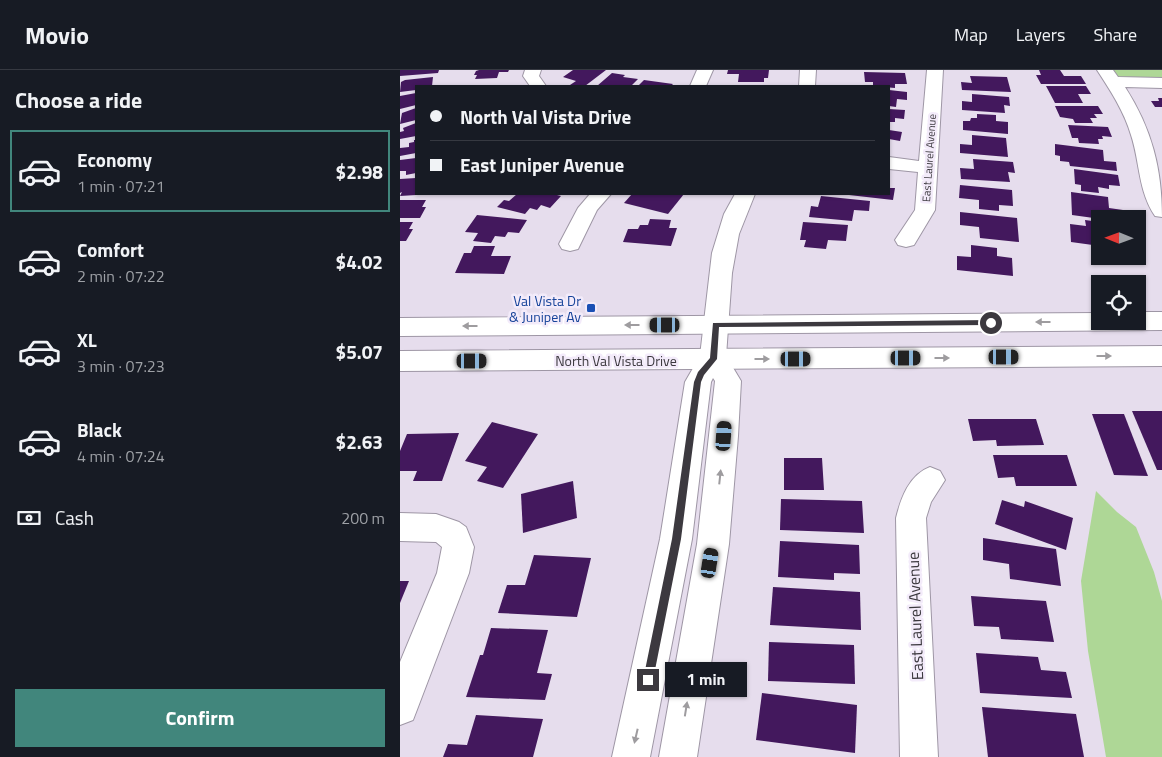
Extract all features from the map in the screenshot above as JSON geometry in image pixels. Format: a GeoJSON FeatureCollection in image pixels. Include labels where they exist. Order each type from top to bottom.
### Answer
{"type":"FeatureCollection","features":[{"type":"Feature","properties":{"kind":"street"},"geometry":{"type":"LineString","coordinates":[[533,70],[531,76],[537,85]]}},
{"type":"Feature","properties":{"kind":"street"},"geometry":{"type":"LineString","coordinates":[[698,85],[705,70]]}},
{"type":"Feature","properties":{"kind":"street"},"geometry":{"type":"LineString","coordinates":[[807,85],[808,70]]}},
{"type":"Feature","properties":{"kind":"street","name":"East Laurel Avenue"},"geometry":{"type":"LineString","coordinates":[[906,240],[925,210],[935,70]]}},
{"type":"Feature","properties":{"kind":"street"},"geometry":{"type":"LineString","coordinates":[[1109,76],[1162,83]]}},
{"type":"Feature","properties":{"kind":"street"},"geometry":{"type":"LineString","coordinates":[[1109,76],[1143,142],[1154,199],[1162,211]]}},
{"type":"Feature","properties":{"kind":"street"},"geometry":{"type":"LineString","coordinates":[[890,163],[929,168]]}},
{"type":"Feature","properties":{"kind":"street"},"geometry":{"type":"LineString","coordinates":[[570,244],[588,208],[600,195]]}},
{"type":"Feature","properties":{"kind":"street"},"geometry":{"type":"LineString","coordinates":[[631,757],[676,539],[698,382],[700,374],[713,359],[721,258],[730,224],[744,195]]}},
{"type":"Feature","properties":{"kind":"street"},"geometry":{"type":"LineString","coordinates":[[400,327],[1162,322]]}},
{"type":"Feature","properties":{"kind":"street","name":"North Val Vista Drive"},"geometry":{"type":"LineString","coordinates":[[400,361],[1162,356]]}},
{"type":"Feature","properties":{"kind":"street"},"geometry":{"type":"LineString","coordinates":[[678,757],[713,544],[724,436],[728,381],[720,366],[713,359]]}},
{"type":"Feature","properties":{"kind":"street","name":"East Laurel Avenue"},"geometry":{"type":"LineString","coordinates":[[920,757],[911,518],[915,502],[921,490],[930,480]]}},
{"type":"Feature","properties":{"kind":"street"},"geometry":{"type":"LineString","coordinates":[[400,527],[436,528],[448,532],[455,537],[458,547],[453,573],[400,707]]}},
{"type":"Feature","properties":{"kind":"green space"},"geometry":{"type":"Polygon","coordinates":[[[1105,70],[1162,70],[1162,83],[1114,82],[1105,70]]]}},
{"type":"Feature","properties":{"kind":"green space"},"geometry":{"type":"Polygon","coordinates":[[[1096,491],[1117,512],[1136,527],[1154,572],[1162,601],[1162,757],[1106,757],[1088,651],[1081,581],[1096,491]]]}},
{"type":"Feature","properties":{"kind":"building"},"geometry":{"type":"Polygon","coordinates":[[[400,70],[439,70],[438,73],[400,76],[400,70]]]}},
{"type":"Feature","properties":{"kind":"building"},"geometry":{"type":"Polygon","coordinates":[[[479,70],[509,70],[508,72],[499,72],[497,78],[475,79],[477,75],[474,75],[479,70]]]}},
{"type":"Feature","properties":{"kind":"building"},"geometry":{"type":"Polygon","coordinates":[[[573,70],[606,70],[586,85],[570,85],[576,81],[563,77],[573,70]]]}},
{"type":"Feature","properties":{"kind":"building"},"geometry":{"type":"Polygon","coordinates":[[[728,70],[769,70],[768,78],[764,78],[764,82],[738,82],[739,74],[727,74],[728,70]]]}},
{"type":"Feature","properties":{"kind":"building"},"geometry":{"type":"Polygon","coordinates":[[[1039,70],[1060,70],[1064,76],[1081,76],[1086,84],[1041,84],[1036,75],[1041,75],[1039,70]]]}},
{"type":"Feature","properties":{"kind":"building"},"geometry":{"type":"Polygon","coordinates":[[[864,72],[905,73],[907,84],[895,84],[895,88],[890,88],[890,85],[873,85],[873,82],[865,82],[864,72]]]}},
{"type":"Feature","properties":{"kind":"building"},"geometry":{"type":"Polygon","coordinates":[[[612,73],[638,79],[632,85],[598,85],[612,73]]]}},
{"type":"Feature","properties":{"kind":"building"},"geometry":{"type":"Polygon","coordinates":[[[970,76],[1007,77],[1011,92],[962,90],[961,82],[972,83],[970,76]]]}},
{"type":"Feature","properties":{"kind":"building"},"geometry":{"type":"Polygon","coordinates":[[[433,77],[432,85],[415,85],[415,90],[400,92],[401,82],[433,77]]]}},
{"type":"Feature","properties":{"kind":"building"},"geometry":{"type":"Polygon","coordinates":[[[644,80],[673,84],[672,85],[639,85],[644,80]]]}},
{"type":"Feature","properties":{"kind":"building"},"geometry":{"type":"Polygon","coordinates":[[[1046,86],[1086,86],[1091,94],[1078,94],[1083,103],[1055,103],[1046,86]]]}},
{"type":"Feature","properties":{"kind":"building"},"geometry":{"type":"Polygon","coordinates":[[[890,90],[907,92],[907,100],[897,99],[896,107],[890,106],[890,90]]]}},
{"type":"Feature","properties":{"kind":"building"},"geometry":{"type":"Polygon","coordinates":[[[415,93],[415,105],[400,109],[400,96],[415,93]]]}},
{"type":"Feature","properties":{"kind":"building"},"geometry":{"type":"Polygon","coordinates":[[[972,94],[1009,97],[1010,106],[1004,105],[1005,113],[962,110],[962,101],[972,102],[972,94]]]}},
{"type":"Feature","properties":{"kind":"building"},"geometry":{"type":"Polygon","coordinates":[[[1158,98],[1162,98],[1162,107],[1155,107],[1151,101],[1159,101],[1158,98]]]}},
{"type":"Feature","properties":{"kind":"building"},"geometry":{"type":"Polygon","coordinates":[[[1055,106],[1098,106],[1103,114],[1094,114],[1097,118],[1090,118],[1093,123],[1075,123],[1073,119],[1060,117],[1055,106]]]}},
{"type":"Feature","properties":{"kind":"building"},"geometry":{"type":"Polygon","coordinates":[[[415,108],[415,120],[400,124],[402,113],[415,108]]]}},
{"type":"Feature","properties":{"kind":"building"},"geometry":{"type":"Polygon","coordinates":[[[890,109],[905,110],[904,119],[895,118],[895,122],[890,122],[890,109]]]}},
{"type":"Feature","properties":{"kind":"building"},"geometry":{"type":"Polygon","coordinates":[[[977,114],[996,115],[996,121],[1008,122],[1008,134],[963,130],[963,121],[977,118],[977,114]]]}},
{"type":"Feature","properties":{"kind":"building"},"geometry":{"type":"Polygon","coordinates":[[[415,123],[415,136],[400,139],[400,132],[404,131],[403,128],[415,123]]]}},
{"type":"Feature","properties":{"kind":"building"},"geometry":{"type":"Polygon","coordinates":[[[1068,125],[1108,127],[1112,137],[1102,136],[1103,139],[1098,139],[1099,144],[1079,143],[1078,138],[1072,138],[1068,125]]]}},
{"type":"Feature","properties":{"kind":"building"},"geometry":{"type":"Polygon","coordinates":[[[890,130],[902,132],[900,141],[890,139],[890,130]]]}},
{"type":"Feature","properties":{"kind":"building"},"geometry":{"type":"Polygon","coordinates":[[[972,135],[1006,138],[1008,157],[960,153],[960,144],[972,145],[972,135]]]}},
{"type":"Feature","properties":{"kind":"building"},"geometry":{"type":"Polygon","coordinates":[[[415,140],[415,153],[400,156],[400,148],[409,147],[409,143],[415,140]]]}},
{"type":"Feature","properties":{"kind":"building"},"geometry":{"type":"Polygon","coordinates":[[[1055,144],[1103,150],[1104,161],[1116,162],[1117,171],[1070,166],[1069,162],[1060,161],[1060,156],[1055,155],[1055,144]]]}},
{"type":"Feature","properties":{"kind":"building"},"geometry":{"type":"Polygon","coordinates":[[[415,158],[415,173],[406,175],[406,171],[400,171],[400,160],[415,158]]]}},
{"type":"Feature","properties":{"kind":"building"},"geometry":{"type":"Polygon","coordinates":[[[973,159],[1013,162],[1015,173],[1008,172],[1010,182],[961,179],[960,168],[974,169],[973,159]]]}},
{"type":"Feature","properties":{"kind":"building"},"geometry":{"type":"Polygon","coordinates":[[[1074,169],[1118,175],[1120,186],[1109,185],[1109,189],[1098,187],[1099,193],[1081,191],[1081,185],[1075,184],[1074,169]]]}},
{"type":"Feature","properties":{"kind":"building"},"geometry":{"type":"Polygon","coordinates":[[[415,178],[416,195],[400,196],[402,192],[400,193],[400,179],[415,178]]]}},
{"type":"Feature","properties":{"kind":"building"},"geometry":{"type":"Polygon","coordinates":[[[960,185],[1012,190],[1013,206],[999,205],[999,211],[979,209],[979,200],[959,198],[960,185]]]}},
{"type":"Feature","properties":{"kind":"building"},"geometry":{"type":"Polygon","coordinates":[[[890,188],[895,188],[893,200],[849,195],[890,195],[890,188]]]}},
{"type":"Feature","properties":{"kind":"building"},"geometry":{"type":"Polygon","coordinates":[[[1071,192],[1108,197],[1109,208],[1123,210],[1091,210],[1091,218],[1072,215],[1071,192]]]}},
{"type":"Feature","properties":{"kind":"building"},"geometry":{"type":"Polygon","coordinates":[[[516,195],[561,196],[550,208],[541,205],[537,210],[530,208],[525,214],[497,207],[504,200],[509,201],[516,195]]]}},
{"type":"Feature","properties":{"kind":"building"},"geometry":{"type":"Polygon","coordinates":[[[631,195],[683,195],[668,214],[624,203],[631,195]]]}},
{"type":"Feature","properties":{"kind":"building"},"geometry":{"type":"Polygon","coordinates":[[[821,196],[870,201],[869,211],[854,210],[852,221],[809,217],[811,206],[818,207],[821,196]]]}},
{"type":"Feature","properties":{"kind":"building"},"geometry":{"type":"Polygon","coordinates":[[[400,200],[426,200],[422,207],[426,207],[420,218],[400,218],[400,200]]]}},
{"type":"Feature","properties":{"kind":"building"},"geometry":{"type":"Polygon","coordinates":[[[960,212],[1017,218],[1019,242],[980,238],[979,227],[960,225],[960,212]]]}},
{"type":"Feature","properties":{"kind":"building"},"geometry":{"type":"Polygon","coordinates":[[[477,215],[527,220],[519,233],[508,232],[505,237],[495,236],[491,243],[473,241],[478,233],[465,232],[477,215]]]}},
{"type":"Feature","properties":{"kind":"building"},"geometry":{"type":"Polygon","coordinates":[[[650,219],[671,220],[669,228],[677,228],[671,246],[623,242],[628,229],[638,229],[640,225],[648,225],[650,219]]]}},
{"type":"Feature","properties":{"kind":"building"},"geometry":{"type":"Polygon","coordinates":[[[1085,220],[1091,221],[1091,245],[1071,242],[1070,224],[1086,226],[1085,220]]]}},
{"type":"Feature","properties":{"kind":"building"},"geometry":{"type":"Polygon","coordinates":[[[400,222],[413,222],[409,229],[413,229],[406,241],[400,241],[400,222]]]}},
{"type":"Feature","properties":{"kind":"building"},"geometry":{"type":"Polygon","coordinates":[[[803,222],[848,225],[846,241],[828,240],[826,249],[804,247],[806,240],[800,240],[803,222]]]}},
{"type":"Feature","properties":{"kind":"building"},"geometry":{"type":"Polygon","coordinates":[[[971,245],[997,248],[997,256],[1012,258],[1013,276],[957,270],[957,256],[971,257],[971,245]]]}},
{"type":"Feature","properties":{"kind":"building"},"geometry":{"type":"Polygon","coordinates":[[[474,246],[495,246],[491,256],[511,256],[504,274],[455,273],[464,253],[471,253],[474,246]]]}},
{"type":"Feature","properties":{"kind":"building"},"geometry":{"type":"Polygon","coordinates":[[[1132,411],[1162,411],[1162,470],[1157,470],[1132,411]]]}},
{"type":"Feature","properties":{"kind":"building"},"geometry":{"type":"Polygon","coordinates":[[[1092,414],[1124,414],[1148,476],[1114,475],[1092,414]]]}},
{"type":"Feature","properties":{"kind":"building"},"geometry":{"type":"Polygon","coordinates":[[[968,419],[1036,419],[1044,445],[997,446],[996,440],[973,441],[968,419]]]}},
{"type":"Feature","properties":{"kind":"building"},"geometry":{"type":"Polygon","coordinates":[[[492,422],[538,434],[503,488],[477,481],[487,467],[465,461],[492,422]]]}},
{"type":"Feature","properties":{"kind":"building"},"geometry":{"type":"Polygon","coordinates":[[[459,433],[442,481],[413,481],[417,471],[400,471],[400,451],[407,434],[459,433]]]}},
{"type":"Feature","properties":{"kind":"building"},"geometry":{"type":"Polygon","coordinates":[[[993,455],[1067,455],[1077,486],[1016,486],[1014,477],[998,478],[993,455]]]}},
{"type":"Feature","properties":{"kind":"building"},"geometry":{"type":"Polygon","coordinates":[[[784,458],[822,458],[824,490],[784,490],[784,458]]]}},
{"type":"Feature","properties":{"kind":"building"},"geometry":{"type":"Polygon","coordinates":[[[573,481],[577,518],[523,533],[521,494],[573,481]]]}},
{"type":"Feature","properties":{"kind":"building"},"geometry":{"type":"Polygon","coordinates":[[[781,499],[862,501],[864,533],[780,530],[781,499]]]}},
{"type":"Feature","properties":{"kind":"building"},"geometry":{"type":"Polygon","coordinates":[[[1002,500],[1024,507],[1025,501],[1073,518],[1066,550],[995,524],[1002,500]]]}},
{"type":"Feature","properties":{"kind":"building"},"geometry":{"type":"Polygon","coordinates":[[[983,538],[1056,549],[1061,586],[1010,579],[1009,564],[983,560],[983,538]]]}},
{"type":"Feature","properties":{"kind":"building"},"geometry":{"type":"Polygon","coordinates":[[[780,541],[859,545],[860,574],[834,573],[834,580],[778,577],[780,541]]]}},
{"type":"Feature","properties":{"kind":"building"},"geometry":{"type":"Polygon","coordinates":[[[534,555],[591,558],[577,617],[498,613],[507,585],[525,585],[534,555]]]}},
{"type":"Feature","properties":{"kind":"building"},"geometry":{"type":"Polygon","coordinates":[[[400,581],[409,581],[400,603],[400,581]]]}},
{"type":"Feature","properties":{"kind":"building"},"geometry":{"type":"Polygon","coordinates":[[[773,587],[860,592],[861,630],[770,625],[773,587]]]}},
{"type":"Feature","properties":{"kind":"building"},"geometry":{"type":"Polygon","coordinates":[[[971,596],[1046,601],[1054,642],[1001,639],[999,627],[974,626],[971,596]]]}},
{"type":"Feature","properties":{"kind":"building"},"geometry":{"type":"Polygon","coordinates":[[[491,628],[548,630],[537,673],[552,674],[545,700],[466,697],[480,655],[483,655],[491,628]]]}},
{"type":"Feature","properties":{"kind":"building"},"geometry":{"type":"Polygon","coordinates":[[[769,642],[854,645],[855,684],[768,681],[769,642]]]}},
{"type":"Feature","properties":{"kind":"building"},"geometry":{"type":"Polygon","coordinates":[[[976,653],[1038,657],[1041,670],[1066,672],[1072,698],[980,693],[976,653]]]}},
{"type":"Feature","properties":{"kind":"building"},"geometry":{"type":"Polygon","coordinates":[[[762,693],[857,705],[855,753],[756,740],[762,693]]]}},
{"type":"Feature","properties":{"kind":"building"},"geometry":{"type":"Polygon","coordinates":[[[982,707],[1076,714],[1084,757],[988,757],[982,707]]]}},
{"type":"Feature","properties":{"kind":"building"},"geometry":{"type":"Polygon","coordinates":[[[476,715],[543,719],[533,757],[443,757],[448,744],[467,745],[476,715]]]}},
{"type":"Feature","properties":{"kind":"place","name":"Val Vista Dr & Juniper Av"},"geometry":{"type":"Point","coordinates":[591,308]}},
{"type":"Feature","properties":{"kind":"route"},"geometry":{"type":"LineString","coordinates":[[648,680],[676,539],[698,382],[700,374],[713,359],[716,324],[991,323]]}}]}
